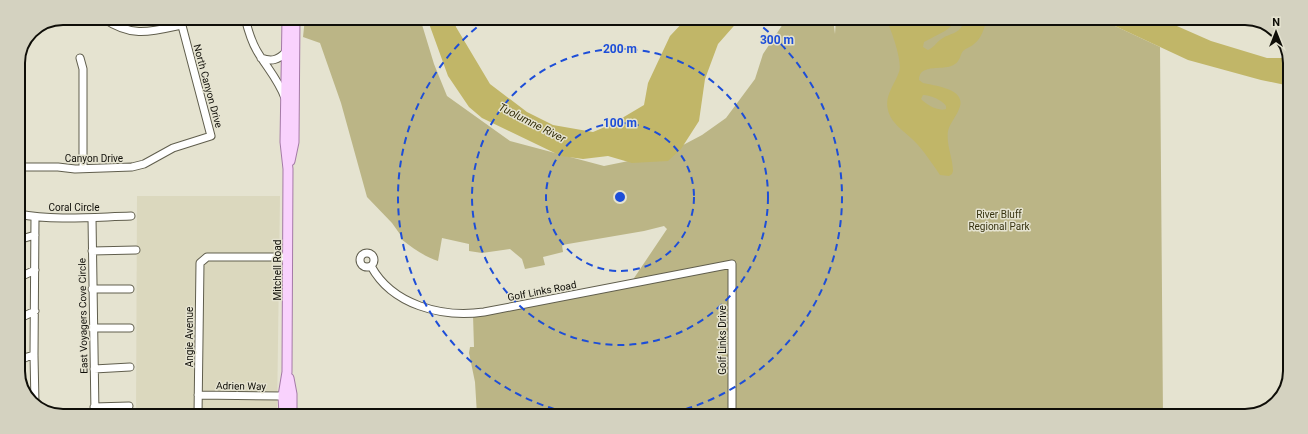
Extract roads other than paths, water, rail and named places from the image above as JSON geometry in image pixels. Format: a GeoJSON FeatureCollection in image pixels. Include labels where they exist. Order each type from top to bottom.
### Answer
{"type":"FeatureCollection","features":[{"type":"Feature","properties":{"kind":"main road","name":"Mitchell Road"},"geometry":{"type":"LineString","coordinates":[[284,409],[283,396],[287,372],[288,257],[288,169],[285,142],[287,25]]}},
{"type":"Feature","properties":{"kind":"main road","name":"Mitchell Road"},"geometry":{"type":"LineString","coordinates":[[288,169],[294,142],[295,25]]}},
{"type":"Feature","properties":{"kind":"main road","name":"Mitchell Road"},"geometry":{"type":"LineString","coordinates":[[287,372],[292,394],[292,409]]}},
{"type":"Feature","properties":{"kind":"street"},"geometry":{"type":"LineString","coordinates":[[115,25],[131,32],[151,32],[172,25]]}},
{"type":"Feature","properties":{"kind":"street","name":"North Canyon Drive"},"geometry":{"type":"LineString","coordinates":[[182,25],[211,136]]}},
{"type":"Feature","properties":{"kind":"street"},"geometry":{"type":"LineString","coordinates":[[247,25],[253,43],[280,85],[285,99]]}},
{"type":"Feature","properties":{"kind":"street"},"geometry":{"type":"LineString","coordinates":[[262,58],[273,61],[281,57],[286,52]]}},
{"type":"Feature","properties":{"kind":"street"},"geometry":{"type":"LineString","coordinates":[[80,58],[83,70],[83,168]]}},
{"type":"Feature","properties":{"kind":"street","name":"Canyon Drive"},"geometry":{"type":"LineString","coordinates":[[25,168],[75,169],[132,167],[144,164],[173,148],[211,136]]}},
{"type":"Feature","properties":{"kind":"street","name":"Coral Circle"},"geometry":{"type":"LineString","coordinates":[[25,215],[35,217],[92,218],[131,216]]}},
{"type":"Feature","properties":{"kind":"street"},"geometry":{"type":"LineString","coordinates":[[35,217],[35,396]]}},
{"type":"Feature","properties":{"kind":"street","name":"East Voyagers Cove Circle"},"geometry":{"type":"LineString","coordinates":[[92,218],[94,409]]}},
{"type":"Feature","properties":{"kind":"street"},"geometry":{"type":"LineString","coordinates":[[25,238],[35,235]]}},
{"type":"Feature","properties":{"kind":"street"},"geometry":{"type":"LineString","coordinates":[[92,251],[136,250]]}},
{"type":"Feature","properties":{"kind":"street","name":"Angie Avenue"},"geometry":{"type":"LineString","coordinates":[[198,409],[199,265],[202,260],[207,257],[288,257]]}},
{"type":"Feature","properties":{"kind":"street","name":"Golf Links Road"},"geometry":{"type":"LineString","coordinates":[[370,266],[385,285],[398,295],[413,303],[436,311],[464,314],[484,312],[732,264]]}},
{"type":"Feature","properties":{"kind":"street","name":"Golf Links Drive"},"geometry":{"type":"LineString","coordinates":[[732,264],[732,409]]}},
{"type":"Feature","properties":{"kind":"street"},"geometry":{"type":"LineString","coordinates":[[25,275],[35,270]]}},
{"type":"Feature","properties":{"kind":"street"},"geometry":{"type":"LineString","coordinates":[[92,289],[130,289]]}},
{"type":"Feature","properties":{"kind":"street"},"geometry":{"type":"LineString","coordinates":[[25,316],[35,311]]}},
{"type":"Feature","properties":{"kind":"street"},"geometry":{"type":"LineString","coordinates":[[92,328],[130,328]]}},
{"type":"Feature","properties":{"kind":"street"},"geometry":{"type":"LineString","coordinates":[[25,357],[34,355]]}},
{"type":"Feature","properties":{"kind":"street"},"geometry":{"type":"LineString","coordinates":[[94,369],[130,367]]}},
{"type":"Feature","properties":{"kind":"street","name":"Adrien Way"},"geometry":{"type":"LineString","coordinates":[[198,395],[283,396]]}},
{"type":"Feature","properties":{"kind":"street"},"geometry":{"type":"LineString","coordinates":[[108,409],[129,406]]}},
{"type":"Feature","properties":{"kind":"water","name":"Tuolumne River"},"geometry":{"type":"Polygon","coordinates":[[[430,25],[456,25],[490,84],[527,112],[553,125],[593,132],[612,124],[644,105],[648,83],[670,36],[680,25],[735,25],[718,44],[705,79],[699,121],[681,149],[668,161],[632,163],[608,156],[583,159],[561,156],[482,118],[469,107],[448,76],[430,25]]]}},
{"type":"Feature","properties":{"kind":"water"},"geometry":{"type":"Polygon","coordinates":[[[888,25],[953,25],[945,31],[924,42],[923,47],[928,50],[941,39],[959,30],[962,26],[961,25],[985,25],[979,39],[963,51],[957,63],[951,66],[928,69],[920,74],[919,80],[923,83],[942,87],[955,93],[961,102],[958,112],[948,131],[948,141],[953,171],[949,176],[940,175],[921,148],[896,125],[890,115],[887,100],[900,67],[896,46],[888,25]],[[923,95],[921,99],[936,108],[943,110],[946,109],[946,106],[939,100],[923,95]]]}},
{"type":"Feature","properties":{"kind":"water"},"geometry":{"type":"Polygon","coordinates":[[[1113,25],[1175,25],[1211,41],[1267,58],[1283,58],[1283,85],[1261,80],[1188,60],[1113,25]]]}},
{"type":"Feature","properties":{"kind":"park label","name":"River Bluff Regional Park"},"geometry":{"type":"Point","coordinates":[999,220]}}]}
